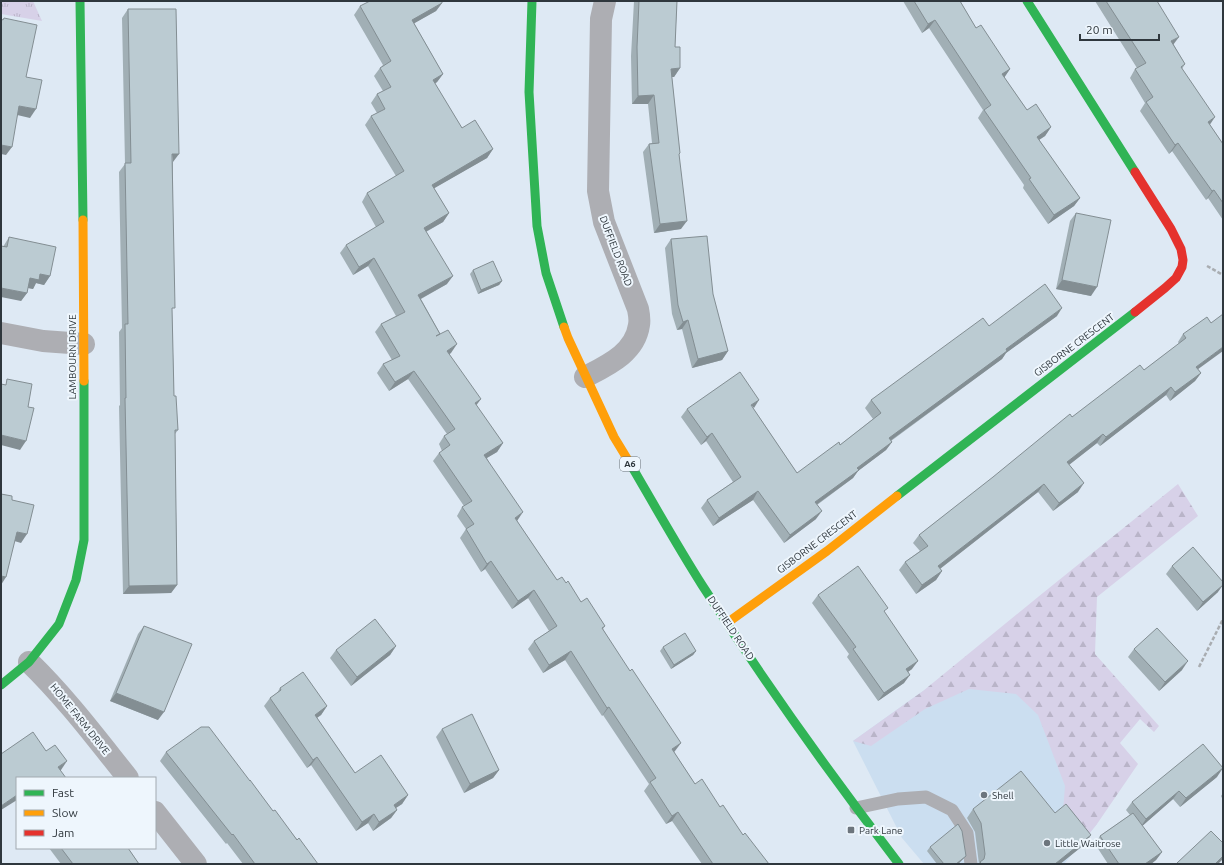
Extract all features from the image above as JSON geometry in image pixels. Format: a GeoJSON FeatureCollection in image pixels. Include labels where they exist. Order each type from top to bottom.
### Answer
{"type":"FeatureCollection","features":[{"type":"Feature","properties":{"kind":"main road","name":"LAMBOURN DRIVE"},"geometry":{"type":"LineString","coordinates":[[1,685],[29,662],[59,624],[76,580],[84,540],[84,344],[80,1]]}},
{"type":"Feature","properties":{"kind":"main road","name":"DUFFIELD ROAD"},"geometry":{"type":"LineString","coordinates":[[532,1],[529,92],[537,226],[546,273],[568,338],[614,436],[697,576],[727,623],[856,808],[899,864]]}},
{"type":"Feature","properties":{"kind":"main road","name":"GISBORNE CRESCENT"},"geometry":{"type":"LineString","coordinates":[[727,623],[827,551],[920,476],[1154,297],[1174,280],[1182,268],[1182,252],[1171,229],[1027,1]]}},
{"type":"Feature","properties":{"kind":"street","name":"DUFFIELD ROAD"},"geometry":{"type":"LineString","coordinates":[[585,377],[607,365],[630,347],[640,324],[638,309],[604,222],[598,191],[602,19],[605,1]]}},
{"type":"Feature","properties":{"kind":"street"},"geometry":{"type":"LineString","coordinates":[[1,333],[43,341],[84,344]]}},
{"type":"Feature","properties":{"kind":"street","name":"HOME FARM DRIVE"},"geometry":{"type":"LineString","coordinates":[[29,662],[74,710],[127,777]]}},
{"type":"Feature","properties":{"kind":"street"},"geometry":{"type":"LineString","coordinates":[[156,813],[196,864]]}},
{"type":"Feature","properties":{"kind":"lane"},"geometry":{"type":"LineString","coordinates":[[856,808],[898,799],[926,797],[952,810],[968,833],[971,864]]}},
{"type":"Feature","properties":{"kind":"path"},"geometry":{"type":"LineString","coordinates":[[1199,668],[1223,619]]}},
{"type":"Feature","properties":{"kind":"shaded area"},"geometry":{"type":"Polygon","coordinates":[[[966,676],[1033,696],[1075,795],[1097,824],[1064,864],[924,864],[902,838],[853,741],[923,691],[966,676]]]}},
{"type":"Feature","properties":{"kind":"green space"},"geometry":{"type":"Polygon","coordinates":[[[1,1],[33,1],[42,21],[1,14],[1,1]]]}},
{"type":"Feature","properties":{"kind":"green space"},"geometry":{"type":"Polygon","coordinates":[[[1178,484],[1198,516],[1097,597],[1095,654],[1159,726],[1154,732],[1140,719],[1120,743],[1138,764],[1085,839],[1063,811],[1065,786],[1038,715],[1016,694],[969,689],[925,709],[871,746],[853,741],[923,691],[1178,484]]]}},
{"type":"Feature","properties":{"kind":"building"},"geometry":{"type":"Polygon","coordinates":[[[370,1],[442,1],[442,3],[412,20],[443,74],[433,80],[462,128],[475,120],[493,149],[432,185],[449,213],[424,228],[453,276],[418,295],[440,334],[448,330],[457,344],[447,351],[481,399],[475,403],[503,443],[484,455],[523,512],[515,518],[557,580],[562,577],[566,583],[568,581],[581,602],[587,598],[605,626],[602,628],[630,671],[632,669],[681,743],[672,749],[695,784],[702,779],[720,807],[723,805],[743,835],[745,833],[769,864],[713,864],[678,812],[672,816],[650,782],[656,778],[609,707],[607,708],[571,651],[549,665],[534,641],[557,626],[534,590],[518,601],[491,561],[487,564],[466,529],[474,524],[462,507],[472,501],[439,453],[450,445],[444,436],[455,429],[414,371],[395,382],[383,364],[400,356],[381,324],[405,312],[374,258],[359,267],[346,245],[384,222],[367,193],[404,171],[371,116],[385,109],[377,94],[391,87],[380,68],[391,61],[360,6],[370,1]]]}},
{"type":"Feature","properties":{"kind":"building"},"geometry":{"type":"Polygon","coordinates":[[[639,1],[677,1],[675,47],[680,47],[680,68],[671,69],[687,221],[660,224],[649,144],[659,143],[654,95],[638,96],[637,47],[639,1]]]}},
{"type":"Feature","properties":{"kind":"building"},"geometry":{"type":"Polygon","coordinates":[[[914,1],[960,1],[976,28],[981,25],[1010,69],[1002,74],[1027,110],[1036,104],[1051,127],[1037,137],[1080,198],[1054,215],[1029,179],[1031,178],[984,110],[991,105],[935,20],[928,24],[914,1]]]}},
{"type":"Feature","properties":{"kind":"building"},"geometry":{"type":"Polygon","coordinates":[[[1106,1],[1157,1],[1179,37],[1171,41],[1185,64],[1181,67],[1215,117],[1208,122],[1223,144],[1223,203],[1214,190],[1212,191],[1178,143],[1175,145],[1146,102],[1153,97],[1135,69],[1146,63],[1106,1]]]}},
{"type":"Feature","properties":{"kind":"building"},"geometry":{"type":"Polygon","coordinates":[[[128,9],[176,9],[179,154],[172,154],[175,308],[172,308],[174,396],[176,396],[178,430],[175,430],[177,585],[129,586],[125,398],[125,324],[128,324],[125,163],[131,163],[128,9]]]}},
{"type":"Feature","properties":{"kind":"building"},"geometry":{"type":"Polygon","coordinates":[[[4,18],[37,25],[26,77],[42,80],[36,109],[19,106],[12,147],[1,145],[1,19],[3,20],[4,18]]]}},
{"type":"Feature","properties":{"kind":"building"},"geometry":{"type":"Polygon","coordinates":[[[1076,213],[1111,220],[1097,287],[1062,280],[1076,213]]]}},
{"type":"Feature","properties":{"kind":"building"},"geometry":{"type":"Polygon","coordinates":[[[707,236],[713,294],[728,351],[698,359],[688,320],[683,322],[678,305],[671,239],[707,236]]]}},
{"type":"Feature","properties":{"kind":"building"},"geometry":{"type":"Polygon","coordinates":[[[9,237],[56,247],[50,276],[40,274],[39,280],[30,278],[27,293],[1,288],[1,246],[7,247],[9,237]]]}},
{"type":"Feature","properties":{"kind":"building"},"geometry":{"type":"Polygon","coordinates":[[[493,261],[502,281],[481,290],[473,270],[493,261]]]}},
{"type":"Feature","properties":{"kind":"building"},"geometry":{"type":"Polygon","coordinates":[[[1045,284],[1062,308],[1006,349],[1007,351],[889,438],[892,442],[857,468],[859,470],[815,502],[822,511],[790,535],[758,491],[719,518],[707,500],[741,477],[712,433],[707,437],[687,409],[740,372],[759,400],[751,405],[797,473],[839,442],[840,445],[881,413],[871,400],[983,318],[989,326],[1045,284]]]}},
{"type":"Feature","properties":{"kind":"building"},"geometry":{"type":"Polygon","coordinates":[[[1223,314],[1223,347],[1196,367],[1201,373],[1175,392],[1171,387],[1106,437],[1103,434],[1067,462],[1084,483],[1059,503],[1044,484],[938,566],[942,571],[922,585],[905,562],[928,546],[919,535],[1070,414],[1072,417],[1140,365],[1144,370],[1186,338],[1183,334],[1207,317],[1211,323],[1223,314]]]}},
{"type":"Feature","properties":{"kind":"building"},"geometry":{"type":"Polygon","coordinates":[[[7,379],[32,384],[28,407],[34,408],[26,441],[1,435],[1,384],[6,385],[7,379]]]}},
{"type":"Feature","properties":{"kind":"building"},"geometry":{"type":"Polygon","coordinates":[[[1,494],[12,496],[12,500],[34,505],[27,534],[17,532],[6,577],[1,576],[1,494]]]}},
{"type":"Feature","properties":{"kind":"building"},"geometry":{"type":"Polygon","coordinates":[[[1193,547],[1223,582],[1223,585],[1203,602],[1172,566],[1193,547]]]}},
{"type":"Feature","properties":{"kind":"building"},"geometry":{"type":"Polygon","coordinates":[[[858,566],[888,608],[884,611],[918,661],[906,669],[910,675],[884,693],[853,649],[856,647],[818,595],[858,566]]]}},
{"type":"Feature","properties":{"kind":"building"},"geometry":{"type":"Polygon","coordinates":[[[375,619],[396,646],[357,677],[336,650],[375,619]]]}},
{"type":"Feature","properties":{"kind":"building"},"geometry":{"type":"Polygon","coordinates":[[[144,626],[192,644],[164,712],[116,693],[144,626]]]}},
{"type":"Feature","properties":{"kind":"building"},"geometry":{"type":"Polygon","coordinates":[[[1157,628],[1188,661],[1165,682],[1134,649],[1157,628]]]}},
{"type":"Feature","properties":{"kind":"building"},"geometry":{"type":"Polygon","coordinates":[[[685,633],[696,651],[674,665],[663,647],[685,633]]]}},
{"type":"Feature","properties":{"kind":"building"},"geometry":{"type":"Polygon","coordinates":[[[303,672],[327,706],[315,715],[355,773],[381,755],[408,795],[394,805],[397,810],[379,822],[374,814],[362,822],[317,757],[313,760],[270,698],[281,690],[280,688],[303,672]]]}},
{"type":"Feature","properties":{"kind":"building"},"geometry":{"type":"Polygon","coordinates":[[[472,714],[499,770],[470,784],[442,729],[472,714]]]}},
{"type":"Feature","properties":{"kind":"building"},"geometry":{"type":"Polygon","coordinates":[[[201,727],[209,727],[273,811],[275,810],[297,840],[299,838],[318,864],[255,864],[233,834],[232,835],[166,752],[201,727]]]}},
{"type":"Feature","properties":{"kind":"building"},"geometry":{"type":"Polygon","coordinates":[[[33,732],[46,751],[55,745],[67,761],[58,767],[65,777],[16,777],[16,796],[1,806],[1,754],[33,732]]]}},
{"type":"Feature","properties":{"kind":"building"},"geometry":{"type":"Polygon","coordinates":[[[1203,744],[1223,768],[1186,798],[1179,791],[1146,819],[1132,802],[1203,744]]]}},
{"type":"Feature","properties":{"kind":"building"},"geometry":{"type":"Polygon","coordinates":[[[1021,771],[1055,813],[1066,804],[1091,835],[1055,864],[982,864],[980,862],[984,859],[985,854],[981,823],[973,809],[1021,771]]]}},
{"type":"Feature","properties":{"kind":"building"},"geometry":{"type":"Polygon","coordinates":[[[1133,813],[1162,852],[1145,864],[1119,864],[1100,836],[1133,813]]]}},
{"type":"Feature","properties":{"kind":"building"},"geometry":{"type":"Polygon","coordinates":[[[958,824],[962,831],[966,856],[956,864],[944,864],[930,847],[958,824]]]}},
{"type":"Feature","properties":{"kind":"building"},"geometry":{"type":"Polygon","coordinates":[[[1211,831],[1223,843],[1223,856],[1215,864],[1177,864],[1177,863],[1211,831]]]}},
{"type":"Feature","properties":{"kind":"building"},"geometry":{"type":"Polygon","coordinates":[[[62,849],[129,849],[139,864],[73,864],[62,849]]]}},
{"type":"Feature","properties":{"kind":"traffic: fast"},"geometry":{"type":"LineString","coordinates":[[80,1],[83,220]]}},
{"type":"Feature","properties":{"kind":"traffic: fast"},"geometry":{"type":"LineString","coordinates":[[532,1],[529,92],[537,226],[546,273],[564,327]]}},
{"type":"Feature","properties":{"kind":"traffic: fast"},"geometry":{"type":"LineString","coordinates":[[1027,1],[1135,172]]}},
{"type":"Feature","properties":{"kind":"traffic: fast"},"geometry":{"type":"LineString","coordinates":[[897,496],[1135,312]]}},
{"type":"Feature","properties":{"kind":"traffic: fast"},"geometry":{"type":"LineString","coordinates":[[1,685],[29,662],[59,624],[76,580],[84,540],[84,381]]}},
{"type":"Feature","properties":{"kind":"traffic: fast"},"geometry":{"type":"LineString","coordinates":[[628,460],[692,570],[725,621],[822,761],[899,864]]}},
{"type":"Feature","properties":{"kind":"traffic: slow"},"geometry":{"type":"LineString","coordinates":[[83,220],[84,381]]}},
{"type":"Feature","properties":{"kind":"traffic: slow"},"geometry":{"type":"LineString","coordinates":[[564,327],[614,437],[628,460]]}},
{"type":"Feature","properties":{"kind":"traffic: slow"},"geometry":{"type":"LineString","coordinates":[[727,623],[827,551],[897,496]]}},
{"type":"Feature","properties":{"kind":"traffic: jam"},"geometry":{"type":"LineString","coordinates":[[1135,172],[1171,229],[1181,249],[1183,260],[1182,267],[1176,278],[1135,312]]}},
{"type":"Feature","properties":{"kind":"place","name":"Shell"},"geometry":{"type":"Point","coordinates":[984,795]}},
{"type":"Feature","properties":{"kind":"place","name":"Park Lane"},"geometry":{"type":"Point","coordinates":[851,830]}},
{"type":"Feature","properties":{"kind":"place","name":"Little Waitrose"},"geometry":{"type":"Point","coordinates":[1047,843]}}]}
